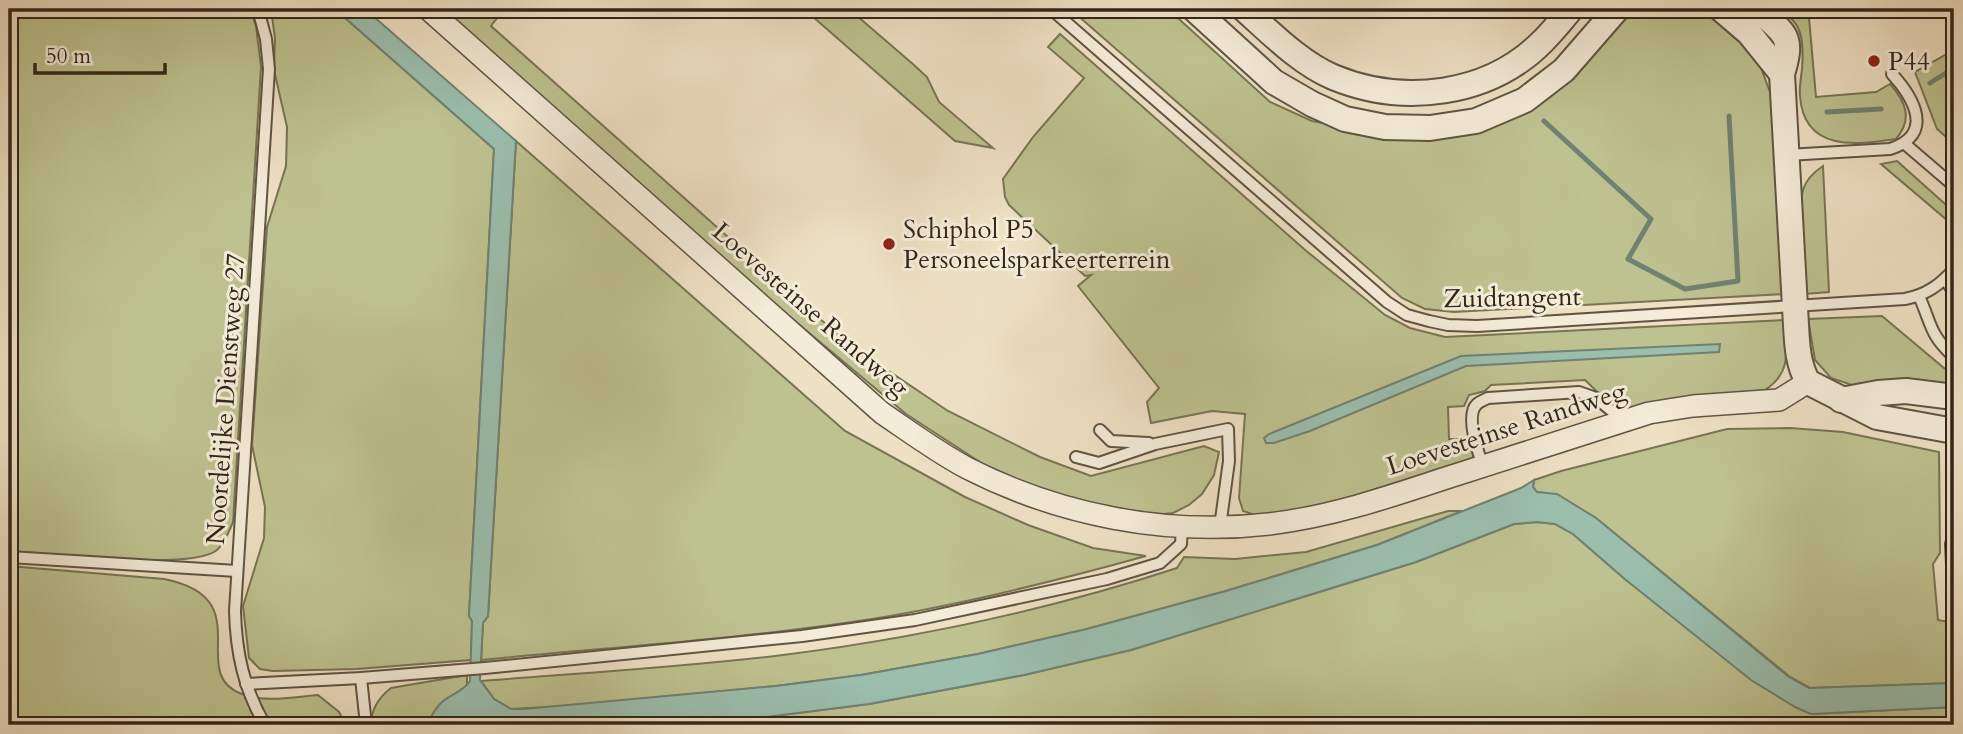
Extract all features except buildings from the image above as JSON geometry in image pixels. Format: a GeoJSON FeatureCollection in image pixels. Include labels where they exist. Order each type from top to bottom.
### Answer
{"type":"FeatureCollection","features":[{"type":"Feature","properties":{"kind":"street","name":"Loevesteinse Randweg"},"geometry":{"type":"LineString","coordinates":[[428,9],[882,413],[920,440],[966,467],[1047,502],[1124,521],[1182,527],[1268,525],[1362,505],[1649,413],[1693,406],[1779,400],[1808,382]]}},
{"type":"Feature","properties":{"kind":"street"},"geometry":{"type":"LineString","coordinates":[[1194,9],[1274,82],[1312,104],[1345,119],[1385,127],[1430,128],[1476,121],[1525,100],[1564,70],[1617,9]]}},
{"type":"Feature","properties":{"kind":"street"},"geometry":{"type":"LineString","coordinates":[[1244,9],[1300,56],[1332,77],[1370,89],[1408,94],[1443,92],[1482,81],[1504,70],[1543,42],[1571,9]]}},
{"type":"Feature","properties":{"kind":"street"},"geometry":{"type":"LineString","coordinates":[[1721,9],[1749,33],[1782,74]]}},
{"type":"Feature","properties":{"kind":"street"},"geometry":{"type":"LineString","coordinates":[[1757,9],[1786,37],[1789,52],[1782,74],[1798,349],[1803,374],[1808,382],[1877,417],[1954,431]]}},
{"type":"Feature","properties":{"kind":"street"},"geometry":{"type":"LineString","coordinates":[[1841,400],[1906,391],[1954,397]]}},
{"type":"Feature","properties":{"kind":"lane","name":"Noordelijke Dienstweg 27"},"geometry":{"type":"LineString","coordinates":[[258,9],[266,39],[269,69],[237,571],[236,645],[252,703],[265,725]]}},
{"type":"Feature","properties":{"kind":"lane","name":"Zuidtangent"},"geometry":{"type":"LineString","coordinates":[[1051,9],[1339,261],[1387,302],[1407,315],[1448,326],[1477,326],[1919,296],[1933,289],[1954,269]]}},
{"type":"Feature","properties":{"kind":"lane"},"geometry":{"type":"LineString","coordinates":[[1787,155],[1890,149],[1905,144],[1916,127],[1917,108],[1892,74]]}},
{"type":"Feature","properties":{"kind":"lane"},"geometry":{"type":"LineString","coordinates":[[1905,144],[1954,186]]}},
{"type":"Feature","properties":{"kind":"lane"},"geometry":{"type":"LineString","coordinates":[[1945,279],[1954,293]]}},
{"type":"Feature","properties":{"kind":"lane"},"geometry":{"type":"LineString","coordinates":[[1919,296],[1930,328],[1954,357]]}},
{"type":"Feature","properties":{"kind":"lane"},"geometry":{"type":"LineString","coordinates":[[1483,466],[1475,444],[1472,412],[1477,404],[1488,398],[1579,392],[1596,398],[1624,421]]}},
{"type":"Feature","properties":{"kind":"lane"},"geometry":{"type":"LineString","coordinates":[[1076,457],[1099,464],[1155,444],[1228,429],[1229,461],[1220,527]]}},
{"type":"Feature","properties":{"kind":"lane"},"geometry":{"type":"LineString","coordinates":[[1100,430],[1111,441],[1155,444]]}},
{"type":"Feature","properties":{"kind":"lane"},"geometry":{"type":"LineString","coordinates":[[246,684],[485,668],[802,636],[915,620],[1107,579],[1160,563],[1181,544],[1182,527]]}},
{"type":"Feature","properties":{"kind":"lane"},"geometry":{"type":"LineString","coordinates":[[1954,534],[1951,544],[1954,607]]}},
{"type":"Feature","properties":{"kind":"lane"},"geometry":{"type":"LineString","coordinates":[[9,557],[237,571]]}},
{"type":"Feature","properties":{"kind":"lane"},"geometry":{"type":"LineString","coordinates":[[361,678],[366,725]]}},
{"type":"Feature","properties":{"kind":"shaded area"},"geometry":{"type":"Polygon","coordinates":[[[9,9],[250,9],[256,26],[261,67],[233,522],[220,547],[202,556],[150,560],[9,551],[9,9]]]}},
{"type":"Feature","properties":{"kind":"shaded area"},"geometry":{"type":"Polygon","coordinates":[[[271,9],[335,9],[494,149],[469,615],[472,621],[471,660],[357,669],[273,671],[260,669],[249,658],[243,606],[264,538],[265,507],[252,445],[267,227],[286,166],[287,127],[274,70],[275,38],[271,9]]]}},
{"type":"Feature","properties":{"kind":"shaded area"},"geometry":{"type":"Polygon","coordinates":[[[335,9],[365,9],[516,141],[488,616],[483,623],[480,680],[494,699],[511,709],[776,686],[861,675],[978,654],[1087,629],[1226,591],[1377,545],[1521,488],[1534,480],[1533,487],[1537,492],[1557,494],[1596,518],[1789,677],[1809,688],[1954,683],[1954,707],[1811,714],[1795,707],[1751,680],[1573,534],[1555,524],[1537,522],[1514,524],[1416,562],[1131,650],[1024,675],[869,704],[703,725],[427,725],[440,704],[470,681],[472,621],[469,616],[494,149],[335,9]]]}},
{"type":"Feature","properties":{"kind":"shaded area"},"geometry":{"type":"Polygon","coordinates":[[[436,9],[504,9],[491,26],[846,342],[948,411],[1040,457],[1091,476],[1204,446],[1219,452],[1214,475],[1202,494],[1189,505],[1173,513],[1157,515],[1041,490],[983,464],[906,414],[680,225],[436,9]]]}},
{"type":"Feature","properties":{"kind":"shaded area"},"geometry":{"type":"Polygon","coordinates":[[[804,9],[849,9],[927,77],[939,102],[993,148],[955,141],[804,9]]]}},
{"type":"Feature","properties":{"kind":"shaded area"},"geometry":{"type":"Polygon","coordinates":[[[1083,9],[1168,9],[1270,102],[1312,121],[1362,130],[1465,129],[1629,9],[1713,9],[1753,46],[1771,95],[1785,294],[1454,312],[1425,309],[1402,298],[1077,15],[1083,9]]]}},
{"type":"Feature","properties":{"kind":"shaded area"},"geometry":{"type":"Polygon","coordinates":[[[1778,9],[1799,9],[1809,18],[1816,97],[1876,92],[1890,84],[1900,97],[1906,118],[1896,139],[1849,143],[1822,136],[1811,127],[1804,114],[1800,96],[1803,51],[1800,33],[1793,21],[1778,9]]]}},
{"type":"Feature","properties":{"kind":"shaded area"},"geometry":{"type":"Polygon","coordinates":[[[1060,34],[1304,249],[1385,315],[1410,328],[1445,337],[1784,320],[1784,368],[1774,383],[1765,390],[1664,400],[1625,411],[1615,409],[1585,380],[1491,385],[1485,391],[1469,395],[1464,406],[1448,407],[1449,439],[1465,439],[1473,449],[1473,458],[1313,509],[1258,516],[1243,511],[1239,498],[1245,414],[1212,411],[1151,423],[1147,402],[1159,388],[1078,286],[1091,275],[1085,276],[1009,205],[1005,197],[1003,179],[1033,137],[1084,78],[1048,47],[1060,34]]]}},
{"type":"Feature","properties":{"kind":"shaded area"},"geometry":{"type":"Polygon","coordinates":[[[1954,50],[1954,144],[1937,129],[1915,72],[1954,50]]]}},
{"type":"Feature","properties":{"kind":"shaded area"},"geometry":{"type":"Polygon","coordinates":[[[516,141],[845,431],[965,497],[1028,525],[1093,548],[1146,556],[1010,591],[872,619],[726,637],[481,660],[483,623],[488,616],[516,141]]]}},
{"type":"Feature","properties":{"kind":"shaded area"},"geometry":{"type":"Polygon","coordinates":[[[1897,161],[1954,212],[1954,226],[1881,164],[1897,161]]]}},
{"type":"Feature","properties":{"kind":"shaded area"},"geometry":{"type":"Polygon","coordinates":[[[1823,166],[1829,292],[1805,294],[1801,201],[1806,182],[1823,166]]]}},
{"type":"Feature","properties":{"kind":"shaded area"},"geometry":{"type":"Polygon","coordinates":[[[1882,316],[1944,368],[1954,371],[1954,390],[1858,387],[1831,378],[1815,360],[1808,319],[1882,316]]]}},
{"type":"Feature","properties":{"kind":"shaded area"},"geometry":{"type":"Polygon","coordinates":[[[1720,344],[1719,352],[1466,366],[1310,431],[1274,443],[1266,443],[1264,438],[1461,356],[1720,344]]]}},
{"type":"Feature","properties":{"kind":"shaded area"},"geometry":{"type":"Polygon","coordinates":[[[1790,428],[1843,432],[1939,452],[1940,553],[1933,564],[1938,620],[1954,623],[1954,683],[1810,688],[1790,677],[1596,518],[1557,495],[1537,492],[1533,487],[1534,480],[1561,471],[1727,429],[1790,428]]]}},
{"type":"Feature","properties":{"kind":"shaded area"},"geometry":{"type":"Polygon","coordinates":[[[1448,511],[1462,511],[1377,545],[1226,591],[1087,629],[978,654],[861,675],[776,686],[511,709],[494,699],[481,681],[745,659],[883,640],[982,621],[1080,597],[1177,568],[1184,557],[1235,559],[1306,552],[1448,511]]]}},
{"type":"Feature","properties":{"kind":"shaded area"},"geometry":{"type":"Polygon","coordinates":[[[1514,524],[1555,524],[1573,534],[1626,580],[1795,707],[1811,714],[1954,707],[1954,725],[703,725],[869,704],[1024,675],[1131,650],[1416,562],[1514,524]]]}},
{"type":"Feature","properties":{"kind":"shaded area"},"geometry":{"type":"Polygon","coordinates":[[[9,566],[164,579],[193,589],[209,602],[216,618],[219,670],[226,684],[251,697],[279,699],[318,695],[339,712],[346,725],[9,725],[9,566]]]}},
{"type":"Feature","properties":{"kind":"shaded area"},"geometry":{"type":"Polygon","coordinates":[[[467,675],[467,686],[439,707],[427,725],[371,725],[376,704],[391,688],[467,675]]]}},
{"type":"Feature","properties":{"kind":"waterway"},"geometry":{"type":"LineString","coordinates":[[1930,83],[1954,68]]}},
{"type":"Feature","properties":{"kind":"waterway"},"geometry":{"type":"LineString","coordinates":[[1827,112],[1881,109]]}},
{"type":"Feature","properties":{"kind":"waterway"},"geometry":{"type":"LineString","coordinates":[[1544,121],[1651,219],[1628,259],[1685,289],[1738,281],[1729,116]]}},
{"type":"Feature","properties":{"kind":"place","name":"P44"},"geometry":{"type":"Point","coordinates":[1874,61]}},
{"type":"Feature","properties":{"kind":"place","name":"Schiphol P5 Personeelsparkeerterrein"},"geometry":{"type":"Point","coordinates":[889,244]}}]}
